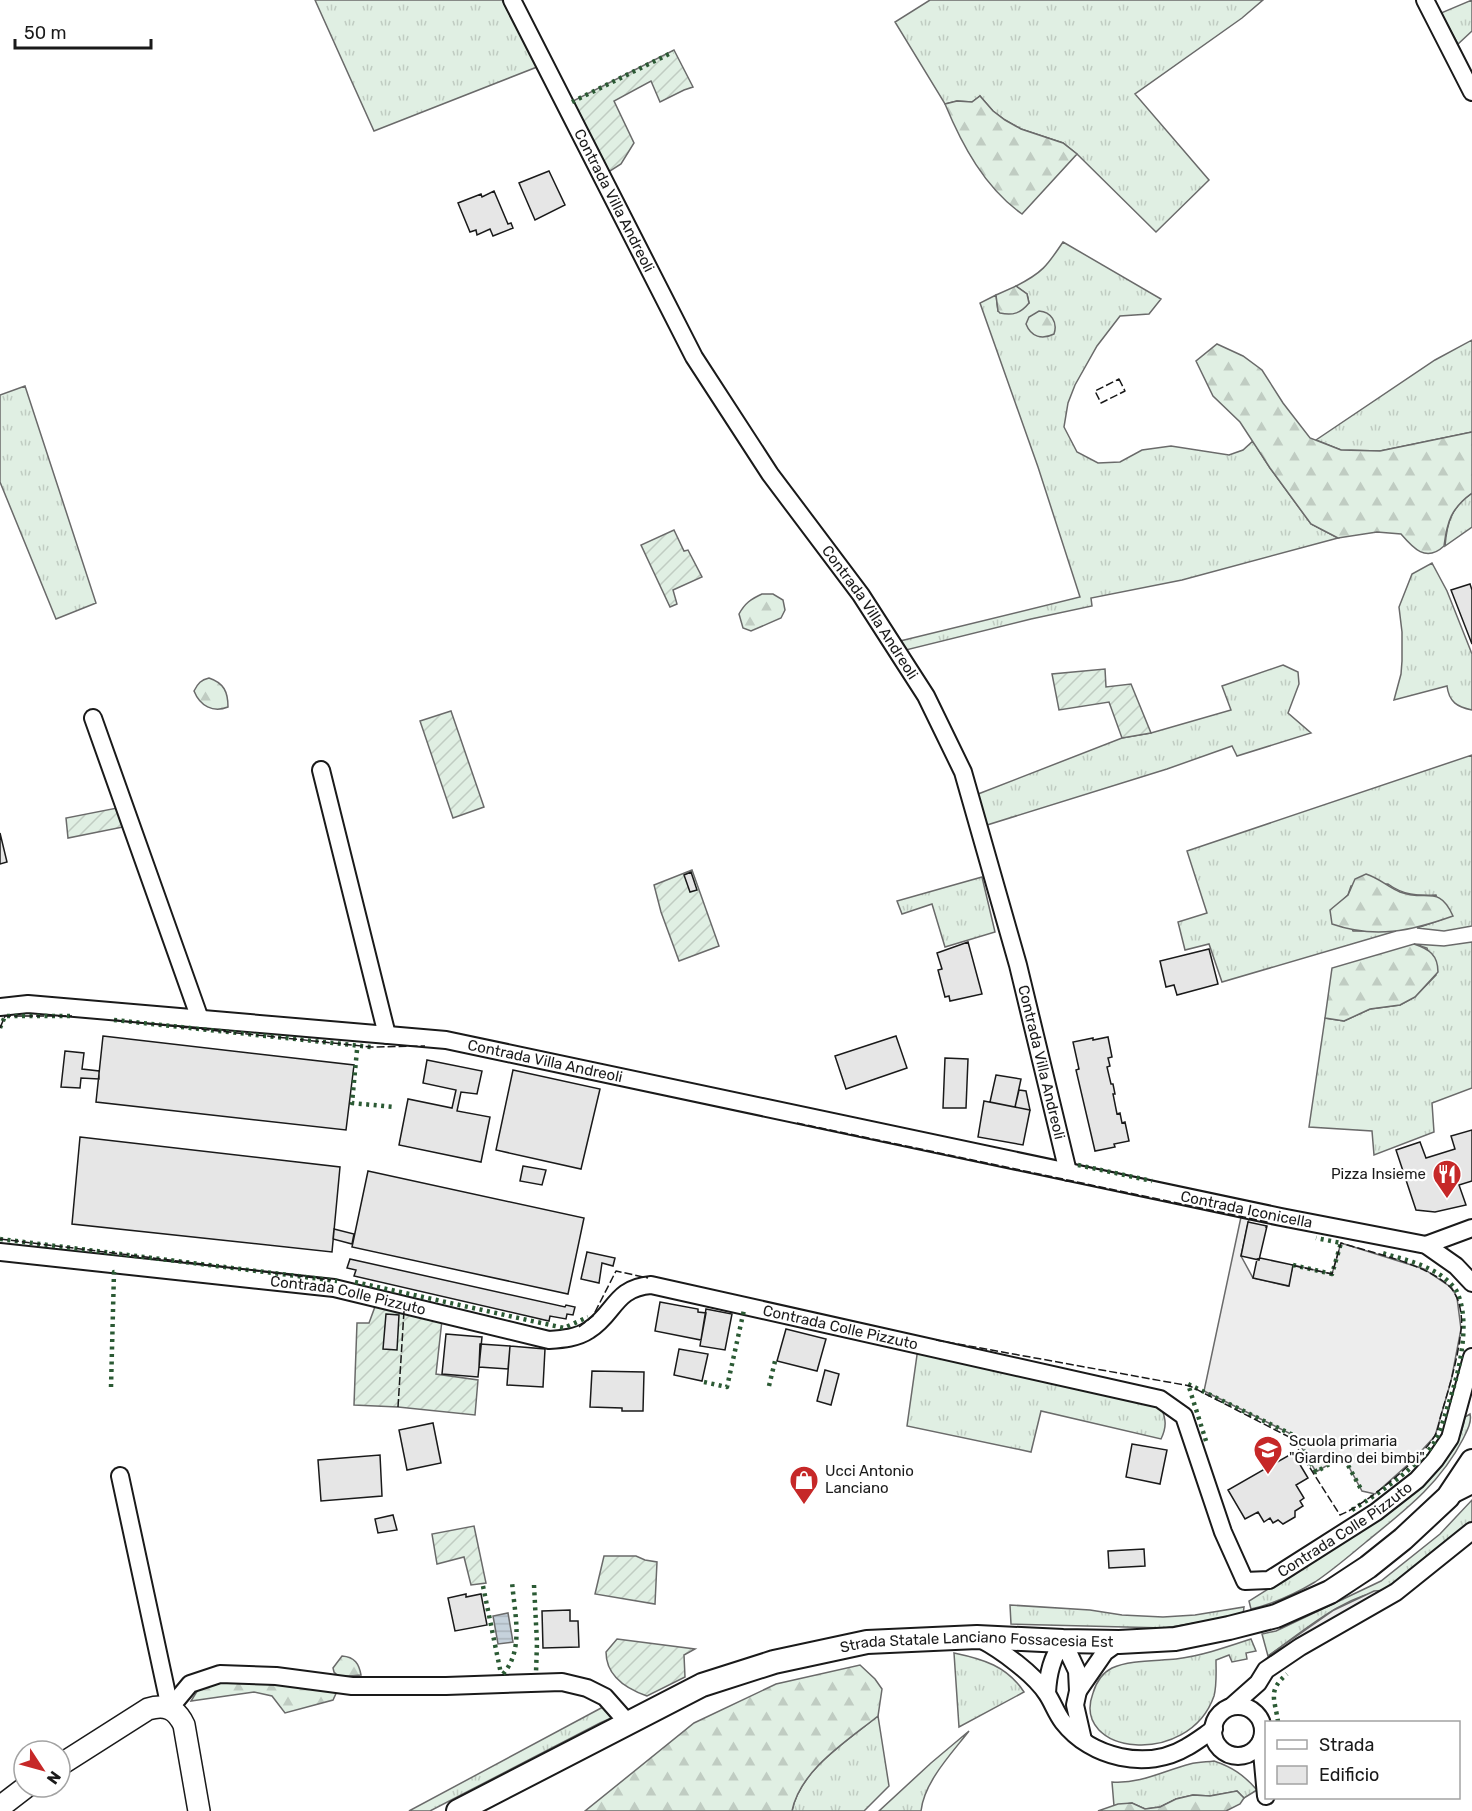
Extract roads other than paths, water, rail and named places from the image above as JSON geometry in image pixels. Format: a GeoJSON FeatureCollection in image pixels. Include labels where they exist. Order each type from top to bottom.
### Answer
{"type":"FeatureCollection","features":[{"type":"Feature","properties":{"kind":"main road","name":"Strada Statale Lanciano Fossacesia Est"},"geometry":{"type":"LineString","coordinates":[[458,1811],[702,1685],[774,1662],[867,1642],[977,1637],[1119,1642],[1175,1639],[1229,1629],[1276,1616],[1330,1592],[1368,1567],[1448,1497],[1472,1461]]}},
{"type":"Feature","properties":{"kind":"street","name":"Contrada Villa Andreoli"},"geometry":{"type":"LineString","coordinates":[[0,1007],[28,1004],[446,1040],[1068,1172],[1018,965],[963,772],[926,696],[861,595],[770,474],[694,357],[512,0]]}},
{"type":"Feature","properties":{"kind":"street"},"geometry":{"type":"LineString","coordinates":[[1425,0],[1472,92]]}},
{"type":"Feature","properties":{"kind":"street"},"geometry":{"type":"LineString","coordinates":[[93,718],[200,1019]]}},
{"type":"Feature","properties":{"kind":"street"},"geometry":{"type":"LineString","coordinates":[[321,770],[387,1035]]}},
{"type":"Feature","properties":{"kind":"street","name":"Contrada Iconicella"},"geometry":{"type":"LineString","coordinates":[[1068,1172],[1426,1245],[1456,1266],[1472,1283]]}},
{"type":"Feature","properties":{"kind":"street"},"geometry":{"type":"LineString","coordinates":[[1426,1245],[1472,1228]]}},
{"type":"Feature","properties":{"kind":"street","name":"Contrada Colle Pizzuto"},"geometry":{"type":"LineString","coordinates":[[0,1252],[334,1288],[549,1340],[575,1337],[589,1330],[599,1322],[619,1297],[639,1286],[651,1285],[1160,1399],[1184,1416],[1223,1532],[1245,1581],[1269,1580],[1376,1512],[1417,1480],[1450,1438],[1472,1357]]}},
{"type":"Feature","properties":{"kind":"street"},"geometry":{"type":"LineString","coordinates":[[120,1476],[170,1707],[180,1716],[184,1725],[199,1811]]}},
{"type":"Feature","properties":{"kind":"street"},"geometry":{"type":"LineString","coordinates":[[1448,1497],[1472,1485]]}},
{"type":"Feature","properties":{"kind":"street"},"geometry":{"type":"LineString","coordinates":[[1261,1741],[1251,1752],[1243,1755],[1226,1752],[1215,1740],[1214,1729],[1218,1716],[1258,1683],[1266,1670],[1300,1647],[1396,1592],[1472,1531]]}},
{"type":"Feature","properties":{"kind":"street"},"geometry":{"type":"LineString","coordinates":[[977,1637],[1010,1657],[1047,1693],[1054,1710],[1064,1724],[1102,1752],[1149,1760],[1186,1748],[1214,1729]]}},
{"type":"Feature","properties":{"kind":"street"},"geometry":{"type":"LineString","coordinates":[[1047,1693],[1049,1671],[1054,1654],[1062,1641]]}},
{"type":"Feature","properties":{"kind":"street"},"geometry":{"type":"LineString","coordinates":[[1062,1641],[1077,1671],[1078,1690],[1075,1705],[1083,1740]]}},
{"type":"Feature","properties":{"kind":"street"},"geometry":{"type":"LineString","coordinates":[[1078,1690],[1105,1652],[1119,1642]]}},
{"type":"Feature","properties":{"kind":"street"},"geometry":{"type":"LineString","coordinates":[[170,1707],[190,1684],[220,1674],[276,1676],[352,1686],[562,1682],[587,1688],[605,1697],[628,1723]]}},
{"type":"Feature","properties":{"kind":"street"},"geometry":{"type":"LineString","coordinates":[[1258,1683],[1257,1714],[1263,1727],[1261,1741],[1265,1782]]}},
{"type":"Feature","properties":{"kind":"street"},"geometry":{"type":"LineString","coordinates":[[72,1756],[148,1709],[159,1706],[170,1707]]}},
{"type":"Feature","properties":{"kind":"street"},"geometry":{"type":"LineString","coordinates":[[1232,1706],[1246,1707],[1257,1714]]}},
{"type":"Feature","properties":{"kind":"street"},"geometry":{"type":"LineString","coordinates":[[1186,1748],[1220,1747]]}},
{"type":"Feature","properties":{"kind":"street"},"geometry":{"type":"LineString","coordinates":[[1243,1755],[1265,1790]]}},
{"type":"Feature","properties":{"kind":"street"},"geometry":{"type":"LineString","coordinates":[[0,1807],[12,1798]]}},
{"type":"Feature","properties":{"kind":"place","name":"Pizza Insieme"},"geometry":{"type":"Point","coordinates":[1447,1200]}},
{"type":"Feature","properties":{"kind":"place","name":"Scuola primaria \"Giardino dei bimbi\""},"geometry":{"type":"Point","coordinates":[1268,1476]}},
{"type":"Feature","properties":{"kind":"place","name":"Ucci Antonio Lanciano"},"geometry":{"type":"Point","coordinates":[804,1506]}}]}
